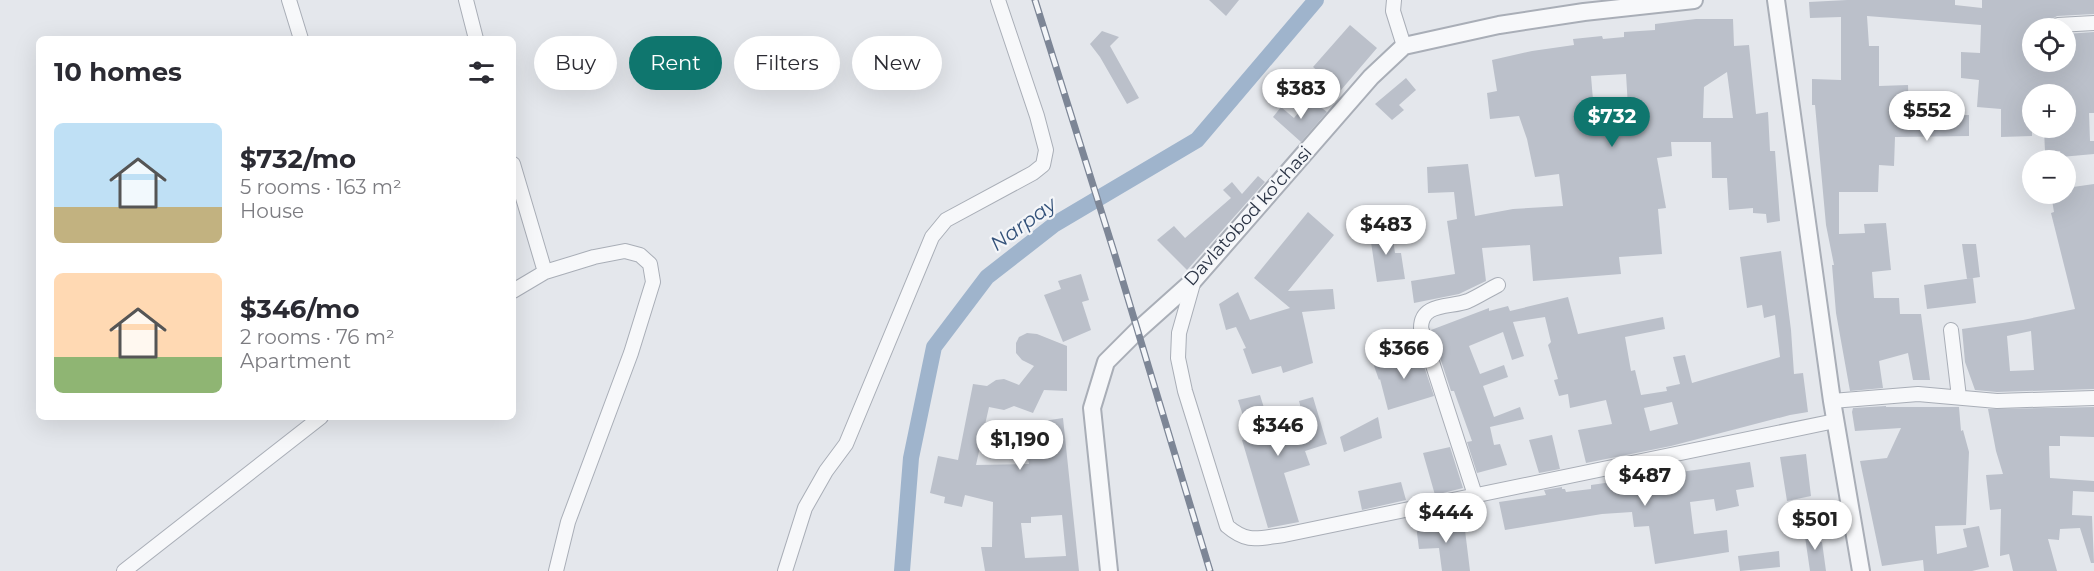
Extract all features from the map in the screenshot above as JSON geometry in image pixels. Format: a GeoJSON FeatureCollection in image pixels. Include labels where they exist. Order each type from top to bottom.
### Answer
{"type":"FeatureCollection","features":[{"type":"Feature","properties":{"kind":"street"},"geometry":{"type":"LineString","coordinates":[[289,0],[300,36]]}},
{"type":"Feature","properties":{"kind":"street"},"geometry":{"type":"LineString","coordinates":[[466,0],[475,36]]}},
{"type":"Feature","properties":{"kind":"street"},"geometry":{"type":"LineString","coordinates":[[785,571],[806,508],[826,471],[846,444],[932,237],[946,220],[1043,165],[1046,150],[1037,116],[999,0]]}},
{"type":"Feature","properties":{"kind":"street"},"geometry":{"type":"LineString","coordinates":[[1394,0],[1393,11],[1404,46],[1500,25],[1584,12],[1694,0]]}},
{"type":"Feature","properties":{"kind":"street"},"geometry":{"type":"LineString","coordinates":[[1776,0],[1832,401],[1861,571]]}},
{"type":"Feature","properties":{"kind":"street"},"geometry":{"type":"LineString","coordinates":[[2076,24],[2094,23]]}},
{"type":"Feature","properties":{"kind":"street","name":"Davlatobod ko'chasi"},"geometry":{"type":"LineString","coordinates":[[1109,571],[1092,408],[1106,362],[1194,279],[1371,77],[1404,46]]}},
{"type":"Feature","properties":{"kind":"street"},"geometry":{"type":"LineString","coordinates":[[516,174],[545,272]]}},
{"type":"Feature","properties":{"kind":"street"},"geometry":{"type":"LineString","coordinates":[[516,289],[545,272],[594,257],[625,251],[640,255],[650,264],[653,282],[631,353],[568,522],[556,571]]}},
{"type":"Feature","properties":{"kind":"street"},"geometry":{"type":"LineString","coordinates":[[1194,279],[1179,333],[1178,358],[1185,391],[1227,526],[1240,537],[1253,539],[1284,535],[1835,421]]}},
{"type":"Feature","properties":{"kind":"street"},"geometry":{"type":"LineString","coordinates":[[1475,495],[1420,328],[1420,319],[1437,307],[1467,302],[1498,285]]}},
{"type":"Feature","properties":{"kind":"street"},"geometry":{"type":"LineString","coordinates":[[1951,330],[1959,396]]}},
{"type":"Feature","properties":{"kind":"street"},"geometry":{"type":"LineString","coordinates":[[1832,401],[1918,394],[1998,401],[2094,398]]}},
{"type":"Feature","properties":{"kind":"street"},"geometry":{"type":"LineString","coordinates":[[124,571],[317,420]]}},
{"type":"Feature","properties":{"kind":"building"},"geometry":{"type":"Polygon","coordinates":[[[1209,0],[1239,0],[1226,16],[1209,0]]]}},
{"type":"Feature","properties":{"kind":"building"},"geometry":{"type":"Polygon","coordinates":[[[1955,0],[1955,5],[1982,8],[1982,0],[2094,0],[2094,14],[2022,18],[2022,72],[2076,72],[2076,33],[2094,32],[2094,113],[2089,113],[2090,141],[2094,141],[2094,154],[2076,156],[2076,150],[2045,150],[2044,138],[2076,138],[2076,84],[2022,84],[2022,136],[2001,137],[2001,109],[1977,107],[1979,80],[1961,78],[1961,52],[1980,53],[1981,25],[1867,16],[1869,46],[1879,46],[1879,86],[1908,85],[1909,116],[1969,115],[1969,136],[1895,137],[1894,166],[1879,165],[1878,192],[1839,192],[1839,234],[1865,233],[1864,224],[1886,223],[1891,270],[1872,272],[1874,298],[1899,298],[1900,314],[1921,314],[1930,380],[1913,380],[1908,353],[1879,361],[1883,388],[1850,391],[1836,313],[1832,265],[1834,265],[1826,225],[1815,105],[1812,105],[1812,79],[1841,80],[1841,17],[1810,18],[1809,2],[1955,0]]]}},
{"type":"Feature","properties":{"kind":"building"},"geometry":{"type":"Polygon","coordinates":[[[1696,19],[1733,19],[1734,46],[1749,45],[1756,114],[1768,112],[1770,151],[1775,151],[1780,221],[1767,223],[1766,214],[1753,213],[1753,208],[1729,210],[1727,178],[1712,178],[1711,142],[1671,142],[1672,156],[1657,158],[1666,208],[1658,209],[1662,254],[1619,257],[1621,274],[1533,281],[1530,245],[1482,248],[1486,281],[1459,294],[1414,303],[1411,281],[1455,274],[1447,221],[1457,219],[1454,192],[1428,193],[1427,167],[1468,164],[1475,216],[1513,209],[1563,206],[1559,174],[1535,177],[1527,139],[1519,116],[1490,119],[1487,93],[1497,91],[1492,60],[1574,45],[1573,39],[1602,36],[1603,39],[1624,37],[1624,32],[1655,30],[1655,24],[1696,19]],[[1727,72],[1704,87],[1703,118],[1733,118],[1727,72]],[[1626,74],[1591,76],[1594,112],[1628,107],[1626,74]]]}},
{"type":"Feature","properties":{"kind":"building"},"geometry":{"type":"Polygon","coordinates":[[[1350,25],[1377,48],[1341,90],[1313,67],[1350,25]]]}},
{"type":"Feature","properties":{"kind":"building"},"geometry":{"type":"Polygon","coordinates":[[[1102,31],[1119,37],[1110,46],[1139,98],[1127,104],[1090,44],[1102,31]]]}},
{"type":"Feature","properties":{"kind":"building"},"geometry":{"type":"Polygon","coordinates":[[[1406,78],[1416,90],[1399,105],[1404,110],[1392,120],[1375,104],[1406,78]]]}},
{"type":"Feature","properties":{"kind":"building"},"geometry":{"type":"Polygon","coordinates":[[[1310,99],[1327,112],[1301,142],[1273,117],[1281,107],[1294,118],[1310,99]]]}},
{"type":"Feature","properties":{"kind":"building"},"geometry":{"type":"Polygon","coordinates":[[[1258,176],[1265,182],[1187,270],[1157,240],[1174,226],[1185,238],[1231,198],[1223,190],[1232,182],[1242,194],[1258,176]]]}},
{"type":"Feature","properties":{"kind":"building"},"geometry":{"type":"Polygon","coordinates":[[[2094,184],[2094,389],[1997,392],[1975,390],[1965,362],[1962,329],[2075,309],[2051,213],[2054,212],[2053,204],[2076,204],[2076,187],[2094,184]],[[2031,331],[2007,336],[2010,371],[2034,370],[2031,331]]]}},
{"type":"Feature","properties":{"kind":"building"},"geometry":{"type":"Polygon","coordinates":[[[1308,212],[1334,235],[1288,291],[1333,289],[1335,309],[1302,312],[1313,363],[1283,373],[1281,366],[1252,374],[1243,349],[1246,348],[1236,327],[1226,330],[1219,304],[1238,292],[1250,320],[1290,308],[1254,278],[1308,212]]]}},
{"type":"Feature","properties":{"kind":"building"},"geometry":{"type":"Polygon","coordinates":[[[1391,226],[1395,253],[1401,253],[1405,279],[1377,282],[1369,229],[1391,226]]]}},
{"type":"Feature","properties":{"kind":"building"},"geometry":{"type":"Polygon","coordinates":[[[1962,244],[1976,244],[1980,277],[1967,279],[1962,244]]]}},
{"type":"Feature","properties":{"kind":"building"},"geometry":{"type":"Polygon","coordinates":[[[1781,251],[1794,374],[1803,373],[1808,412],[1671,446],[1586,463],[1578,430],[1612,424],[1606,400],[1570,408],[1568,394],[1559,396],[1554,380],[1558,379],[1548,345],[1551,342],[1545,317],[1513,322],[1524,356],[1512,360],[1503,332],[1469,346],[1480,374],[1504,365],[1508,377],[1483,386],[1494,417],[1520,407],[1524,419],[1490,427],[1494,445],[1500,444],[1507,465],[1477,473],[1467,442],[1472,441],[1454,391],[1451,391],[1431,330],[1489,308],[1489,311],[1508,306],[1510,311],[1568,297],[1578,334],[1663,317],[1665,329],[1625,337],[1631,371],[1635,370],[1641,395],[1667,391],[1666,387],[1680,384],[1673,357],[1685,355],[1692,383],[1780,357],[1775,315],[1764,318],[1762,305],[1747,308],[1740,257],[1781,251]],[[1672,402],[1644,408],[1650,431],[1678,424],[1672,402]]]}},
{"type":"Feature","properties":{"kind":"building"},"geometry":{"type":"Polygon","coordinates":[[[1081,274],[1089,300],[1082,302],[1091,330],[1063,342],[1044,295],[1061,289],[1058,281],[1081,274]]]}},
{"type":"Feature","properties":{"kind":"building"},"geometry":{"type":"Polygon","coordinates":[[[1973,278],[1976,303],[1927,309],[1924,285],[1973,278]]]}},
{"type":"Feature","properties":{"kind":"building"},"geometry":{"type":"Polygon","coordinates":[[[1027,333],[1037,334],[1067,346],[1067,391],[1044,390],[1033,413],[1014,406],[1004,410],[989,407],[976,465],[1029,464],[1027,452],[1040,450],[1037,422],[1063,418],[1079,571],[985,571],[981,547],[992,547],[993,502],[965,495],[962,507],[944,503],[945,497],[930,493],[938,456],[958,460],[973,384],[987,386],[996,380],[1004,379],[1019,385],[1034,366],[1022,360],[1016,353],[1016,343],[1019,337],[1027,333]],[[1062,515],[1031,517],[1031,523],[1021,523],[1025,558],[1066,556],[1062,515]]]}},
{"type":"Feature","properties":{"kind":"building"},"geometry":{"type":"Polygon","coordinates":[[[1419,351],[1434,396],[1388,410],[1380,379],[1373,363],[1419,351]]]}},
{"type":"Feature","properties":{"kind":"building"},"geometry":{"type":"Polygon","coordinates":[[[1260,395],[1274,440],[1307,430],[1299,401],[1313,397],[1327,444],[1305,451],[1310,465],[1284,473],[1299,522],[1268,528],[1242,440],[1250,438],[1238,400],[1260,395]]]}},
{"type":"Feature","properties":{"kind":"building"},"geometry":{"type":"Polygon","coordinates":[[[1959,407],[1961,431],[1963,430],[1969,452],[1966,525],[1935,526],[1937,554],[1967,547],[1963,529],[1979,526],[1989,567],[1972,571],[1924,571],[1923,560],[1882,566],[1860,461],[1887,458],[1901,428],[1855,431],[1852,412],[1853,408],[1959,407]]]}},
{"type":"Feature","properties":{"kind":"building"},"geometry":{"type":"Polygon","coordinates":[[[2094,407],[2094,437],[2060,436],[2060,446],[2049,446],[2050,478],[2094,481],[2094,492],[2073,491],[2072,515],[2092,516],[2094,563],[2091,563],[2080,528],[2060,529],[2059,540],[2048,539],[2057,571],[2013,571],[2009,554],[2000,556],[2001,509],[1990,510],[1986,475],[2003,474],[1988,409],[2094,407]]]}},
{"type":"Feature","properties":{"kind":"building"},"geometry":{"type":"Polygon","coordinates":[[[1378,417],[1382,438],[1344,452],[1340,437],[1378,417]]]}},
{"type":"Feature","properties":{"kind":"building"},"geometry":{"type":"Polygon","coordinates":[[[1552,435],[1560,469],[1539,473],[1529,440],[1552,435]]]}},
{"type":"Feature","properties":{"kind":"building"},"geometry":{"type":"Polygon","coordinates":[[[1450,447],[1463,488],[1435,495],[1423,453],[1450,447]]]}},
{"type":"Feature","properties":{"kind":"building"},"geometry":{"type":"Polygon","coordinates":[[[1806,454],[1811,496],[1787,501],[1780,457],[1806,454]]]}},
{"type":"Feature","properties":{"kind":"building"},"geometry":{"type":"Polygon","coordinates":[[[1750,462],[1754,487],[1736,490],[1739,506],[1716,511],[1714,499],[1690,502],[1694,534],[1727,530],[1729,552],[1655,564],[1649,526],[1634,527],[1632,512],[1602,514],[1505,530],[1499,502],[1546,495],[1544,490],[1562,487],[1566,492],[1591,489],[1591,485],[1750,462]]]}},
{"type":"Feature","properties":{"kind":"building"},"geometry":{"type":"Polygon","coordinates":[[[1401,482],[1406,500],[1362,510],[1358,491],[1401,482]]]}},
{"type":"Feature","properties":{"kind":"building"},"geometry":{"type":"Polygon","coordinates":[[[1464,522],[1470,571],[1442,571],[1439,548],[1419,549],[1416,525],[1464,522]]]}},
{"type":"Feature","properties":{"kind":"building"},"geometry":{"type":"Polygon","coordinates":[[[1816,528],[1819,542],[1822,542],[1826,571],[1810,571],[1804,530],[1816,528]]]}},
{"type":"Feature","properties":{"kind":"building"},"geometry":{"type":"Polygon","coordinates":[[[1779,551],[1780,567],[1740,571],[1738,556],[1779,551]]]}},
{"type":"Feature","properties":{"kind":"waterway","name":"Narpay"},"geometry":{"type":"LineString","coordinates":[[902,571],[911,458],[934,347],[987,277],[1055,224],[1197,140],[1316,0]]}},
{"type":"Feature","properties":{"kind":"railway"},"geometry":{"type":"LineString","coordinates":[[1035,0],[1210,571]]}}]}
